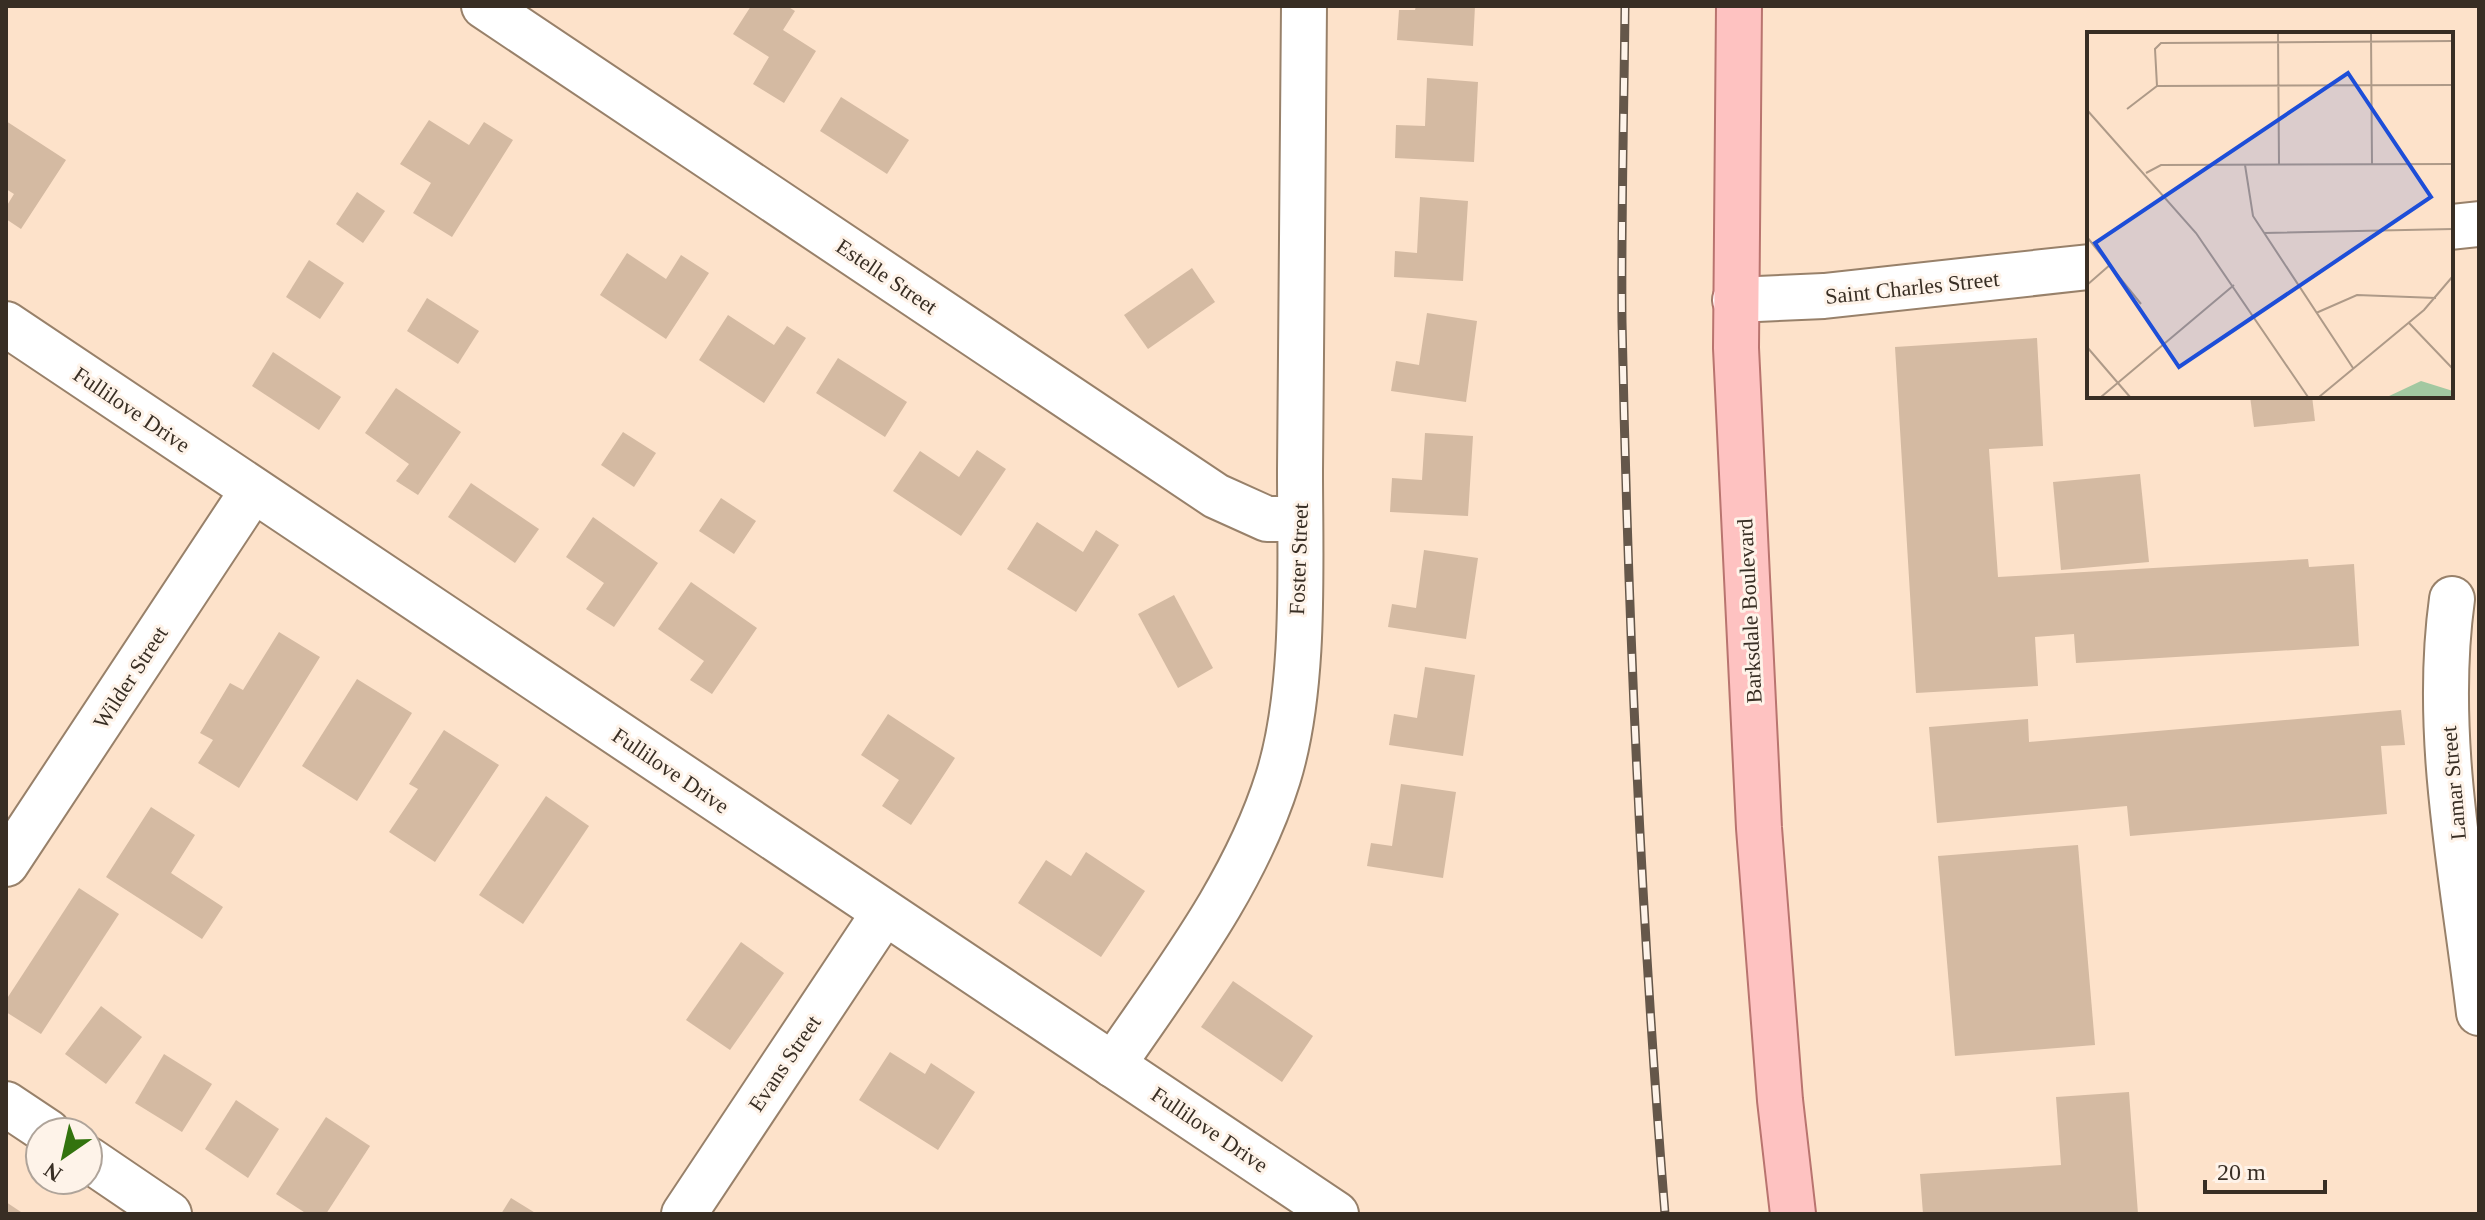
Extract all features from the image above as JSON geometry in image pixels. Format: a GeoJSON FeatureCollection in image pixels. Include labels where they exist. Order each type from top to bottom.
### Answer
{"type":"FeatureCollection","features":[{"type":"Feature","properties":{"kind":"main road","name":"Barksdale Boulevard"},"geometry":{"type":"LineString","coordinates":[[1739,6],[1735,300],[1759,828],[1780,1100],[1793,1214]]}},
{"type":"Feature","properties":{"kind":"street","name":"Estelle Street"},"geometry":{"type":"LineString","coordinates":[[484,6],[1216,496],[1267,519],[1300,519]]}},
{"type":"Feature","properties":{"kind":"street","name":"Foster Street"},"geometry":{"type":"LineString","coordinates":[[1113,1065],[1225,899],[1247,854],[1278,778],[1295,684],[1300,519],[1304,6]]}},
{"type":"Feature","properties":{"kind":"street"},"geometry":{"type":"LineString","coordinates":[[2453,227],[2479,224]]}},
{"type":"Feature","properties":{"kind":"street","name":"Saint Charles Street"},"geometry":{"type":"LineString","coordinates":[[1735,300],[1824,296],[2087,267]]}},
{"type":"Feature","properties":{"kind":"street","name":"Fullilove Drive"},"geometry":{"type":"LineString","coordinates":[[6,324],[1336,1214]]}},
{"type":"Feature","properties":{"kind":"street","name":"Wilder Street"},"geometry":{"type":"LineString","coordinates":[[6,864],[253,490]]}},
{"type":"Feature","properties":{"kind":"street","name":"Lamar Street"},"geometry":{"type":"LineString","coordinates":[[2452,599],[2446,700],[2449,766],[2479,1013]]}},
{"type":"Feature","properties":{"kind":"street","name":"Evans Street"},"geometry":{"type":"LineString","coordinates":[[684,1214],[884,913]]}},
{"type":"Feature","properties":{"kind":"street"},"geometry":{"type":"LineString","coordinates":[[6,1104],[24,1116]]}},
{"type":"Feature","properties":{"kind":"street"},"geometry":{"type":"LineString","coordinates":[[104,1170],[169,1214]]}},
{"type":"Feature","properties":{"kind":"building"},"geometry":{"type":"Polygon","coordinates":[[[751,6],[787,6],[795,11],[783,30],[816,51],[784,103],[753,84],[769,57],[733,34],[751,6]]]}},
{"type":"Feature","properties":{"kind":"building"},"geometry":{"type":"Polygon","coordinates":[[[1416,6],[1475,6],[1473,46],[1397,40],[1399,10],[1415,10],[1416,6]]]}},
{"type":"Feature","properties":{"kind":"building"},"geometry":{"type":"Polygon","coordinates":[[[1427,78],[1478,82],[1474,162],[1395,158],[1396,125],[1425,126],[1427,78]]]}},
{"type":"Feature","properties":{"kind":"building"},"geometry":{"type":"Polygon","coordinates":[[[841,97],[909,140],[887,174],[820,131],[841,97]]]}},
{"type":"Feature","properties":{"kind":"building"},"geometry":{"type":"Polygon","coordinates":[[[429,120],[469,145],[484,122],[513,140],[452,237],[413,213],[431,183],[400,164],[429,120]]]}},
{"type":"Feature","properties":{"kind":"building"},"geometry":{"type":"Polygon","coordinates":[[[6,121],[66,160],[21,229],[6,219],[6,207],[14,194],[6,189],[6,121]]]}},
{"type":"Feature","properties":{"kind":"building"},"geometry":{"type":"Polygon","coordinates":[[[357,192],[385,211],[363,243],[336,224],[357,192]]]}},
{"type":"Feature","properties":{"kind":"building"},"geometry":{"type":"Polygon","coordinates":[[[1420,197],[1468,201],[1463,281],[1394,277],[1395,251],[1417,253],[1420,197]]]}},
{"type":"Feature","properties":{"kind":"building"},"geometry":{"type":"Polygon","coordinates":[[[627,253],[666,279],[681,255],[709,273],[666,339],[600,295],[627,253]]]}},
{"type":"Feature","properties":{"kind":"building"},"geometry":{"type":"Polygon","coordinates":[[[309,260],[344,283],[320,319],[286,297],[309,260]]]}},
{"type":"Feature","properties":{"kind":"building"},"geometry":{"type":"Polygon","coordinates":[[[1192,268],[1215,302],[1148,349],[1124,315],[1192,268]]]}},
{"type":"Feature","properties":{"kind":"building"},"geometry":{"type":"Polygon","coordinates":[[[427,298],[479,331],[458,364],[407,331],[427,298]]]}},
{"type":"Feature","properties":{"kind":"building"},"geometry":{"type":"Polygon","coordinates":[[[1427,313],[1477,321],[1466,402],[1391,391],[1396,361],[1419,365],[1427,313]]]}},
{"type":"Feature","properties":{"kind":"building"},"geometry":{"type":"Polygon","coordinates":[[[728,315],[774,345],[787,326],[806,338],[764,403],[699,360],[728,315]]]}},
{"type":"Feature","properties":{"kind":"building"},"geometry":{"type":"Polygon","coordinates":[[[2037,338],[2043,446],[1989,449],[1998,577],[2308,559],[2309,567],[2354,564],[2359,646],[2076,663],[2074,634],[2035,637],[2038,686],[1916,693],[1895,347],[2037,338]]]}},
{"type":"Feature","properties":{"kind":"building"},"geometry":{"type":"Polygon","coordinates":[[[273,352],[341,397],[319,430],[252,386],[273,352]]]}},
{"type":"Feature","properties":{"kind":"building"},"geometry":{"type":"Polygon","coordinates":[[[838,358],[907,402],[885,437],[816,393],[838,358]]]}},
{"type":"Feature","properties":{"kind":"building"},"geometry":{"type":"Polygon","coordinates":[[[396,388],[461,432],[418,495],[396,481],[409,464],[365,433],[396,388]]]}},
{"type":"Feature","properties":{"kind":"building"},"geometry":{"type":"Polygon","coordinates":[[[2250,398],[2312,398],[2315,421],[2254,427],[2250,398]]]}},
{"type":"Feature","properties":{"kind":"building"},"geometry":{"type":"Polygon","coordinates":[[[623,432],[656,453],[634,487],[601,465],[623,432]]]}},
{"type":"Feature","properties":{"kind":"building"},"geometry":{"type":"Polygon","coordinates":[[[1425,433],[1473,436],[1468,516],[1390,512],[1392,478],[1422,480],[1425,433]]]}},
{"type":"Feature","properties":{"kind":"building"},"geometry":{"type":"Polygon","coordinates":[[[977,450],[1006,469],[961,536],[893,491],[920,451],[959,477],[977,450]]]}},
{"type":"Feature","properties":{"kind":"building"},"geometry":{"type":"Polygon","coordinates":[[[2140,474],[2149,562],[2061,570],[2053,482],[2140,474]]]}},
{"type":"Feature","properties":{"kind":"building"},"geometry":{"type":"Polygon","coordinates":[[[471,483],[539,529],[515,563],[448,517],[471,483]]]}},
{"type":"Feature","properties":{"kind":"building"},"geometry":{"type":"Polygon","coordinates":[[[721,498],[756,521],[734,554],[699,531],[721,498]]]}},
{"type":"Feature","properties":{"kind":"building"},"geometry":{"type":"Polygon","coordinates":[[[593,517],[658,563],[614,627],[586,609],[604,583],[566,557],[593,517]]]}},
{"type":"Feature","properties":{"kind":"building"},"geometry":{"type":"Polygon","coordinates":[[[1037,522],[1083,552],[1096,530],[1119,545],[1076,612],[1007,569],[1037,522]]]}},
{"type":"Feature","properties":{"kind":"building"},"geometry":{"type":"Polygon","coordinates":[[[1424,550],[1478,558],[1466,639],[1388,627],[1392,604],[1416,608],[1424,550]]]}},
{"type":"Feature","properties":{"kind":"building"},"geometry":{"type":"Polygon","coordinates":[[[691,582],[757,628],[712,694],[690,680],[704,661],[658,629],[691,582]]]}},
{"type":"Feature","properties":{"kind":"building"},"geometry":{"type":"Polygon","coordinates":[[[1174,595],[1213,668],[1178,688],[1138,614],[1174,595]]]}},
{"type":"Feature","properties":{"kind":"building"},"geometry":{"type":"Polygon","coordinates":[[[279,632],[320,657],[239,788],[198,763],[213,740],[200,733],[230,683],[243,690],[279,632]]]}},
{"type":"Feature","properties":{"kind":"building"},"geometry":{"type":"Polygon","coordinates":[[[1425,667],[1475,675],[1463,756],[1389,745],[1394,714],[1417,718],[1425,667]]]}},
{"type":"Feature","properties":{"kind":"building"},"geometry":{"type":"Polygon","coordinates":[[[357,679],[412,713],[357,801],[302,766],[357,679]]]}},
{"type":"Feature","properties":{"kind":"building"},"geometry":{"type":"Polygon","coordinates":[[[2401,710],[2405,745],[2381,746],[2387,814],[2130,836],[2127,806],[1937,823],[1929,727],[2028,719],[2029,742],[2401,710]]]}},
{"type":"Feature","properties":{"kind":"building"},"geometry":{"type":"Polygon","coordinates":[[[888,714],[955,758],[911,825],[882,806],[899,780],[861,755],[888,714]]]}},
{"type":"Feature","properties":{"kind":"building"},"geometry":{"type":"Polygon","coordinates":[[[444,730],[499,765],[435,862],[389,832],[418,789],[409,784],[444,730]]]}},
{"type":"Feature","properties":{"kind":"building"},"geometry":{"type":"Polygon","coordinates":[[[1401,784],[1456,792],[1443,878],[1367,866],[1371,843],[1392,846],[1401,784]]]}},
{"type":"Feature","properties":{"kind":"building"},"geometry":{"type":"Polygon","coordinates":[[[546,796],[589,826],[523,924],[479,895],[546,796]]]}},
{"type":"Feature","properties":{"kind":"building"},"geometry":{"type":"Polygon","coordinates":[[[151,807],[195,835],[171,873],[223,907],[202,939],[106,877],[151,807]]]}},
{"type":"Feature","properties":{"kind":"building"},"geometry":{"type":"Polygon","coordinates":[[[2078,845],[2095,1045],[1955,1056],[1938,856],[2078,845]]]}},
{"type":"Feature","properties":{"kind":"building"},"geometry":{"type":"Polygon","coordinates":[[[1086,852],[1145,891],[1101,957],[1018,903],[1046,860],[1071,876],[1086,852]]]}},
{"type":"Feature","properties":{"kind":"building"},"geometry":{"type":"Polygon","coordinates":[[[79,888],[119,914],[41,1034],[6,1012],[6,1000],[79,888]]]}},
{"type":"Feature","properties":{"kind":"building"},"geometry":{"type":"Polygon","coordinates":[[[741,942],[784,973],[730,1050],[686,1020],[741,942]]]}},
{"type":"Feature","properties":{"kind":"building"},"geometry":{"type":"Polygon","coordinates":[[[1233,981],[1313,1036],[1282,1082],[1201,1027],[1233,981]]]}},
{"type":"Feature","properties":{"kind":"building"},"geometry":{"type":"Polygon","coordinates":[[[101,1006],[142,1037],[106,1084],[65,1054],[101,1006]]]}},
{"type":"Feature","properties":{"kind":"building"},"geometry":{"type":"Polygon","coordinates":[[[890,1052],[925,1074],[931,1063],[975,1092],[938,1150],[859,1100],[890,1052]]]}},
{"type":"Feature","properties":{"kind":"building"},"geometry":{"type":"Polygon","coordinates":[[[164,1054],[212,1084],[182,1132],[135,1103],[164,1054]]]}},
{"type":"Feature","properties":{"kind":"building"},"geometry":{"type":"Polygon","coordinates":[[[2129,1092],[2138,1214],[1923,1214],[1920,1174],[2061,1165],[2056,1097],[2129,1092]]]}},
{"type":"Feature","properties":{"kind":"building"},"geometry":{"type":"Polygon","coordinates":[[[236,1100],[279,1129],[248,1178],[205,1149],[236,1100]]]}},
{"type":"Feature","properties":{"kind":"building"},"geometry":{"type":"Polygon","coordinates":[[[326,1117],[370,1146],[326,1214],[307,1214],[276,1194],[326,1117]]]}},
{"type":"Feature","properties":{"kind":"building"},"geometry":{"type":"Polygon","coordinates":[[[511,1198],[537,1214],[501,1214],[511,1198]]]}},
{"type":"Feature","properties":{"kind":"building"},"geometry":{"type":"Polygon","coordinates":[[[6,1202],[24,1214],[6,1214],[6,1202]]]}},
{"type":"Feature","properties":{"kind":"railway"},"geometry":{"type":"LineString","coordinates":[[1625,6],[1622,322],[1628,545],[1642,880],[1665,1214]]}}]}
